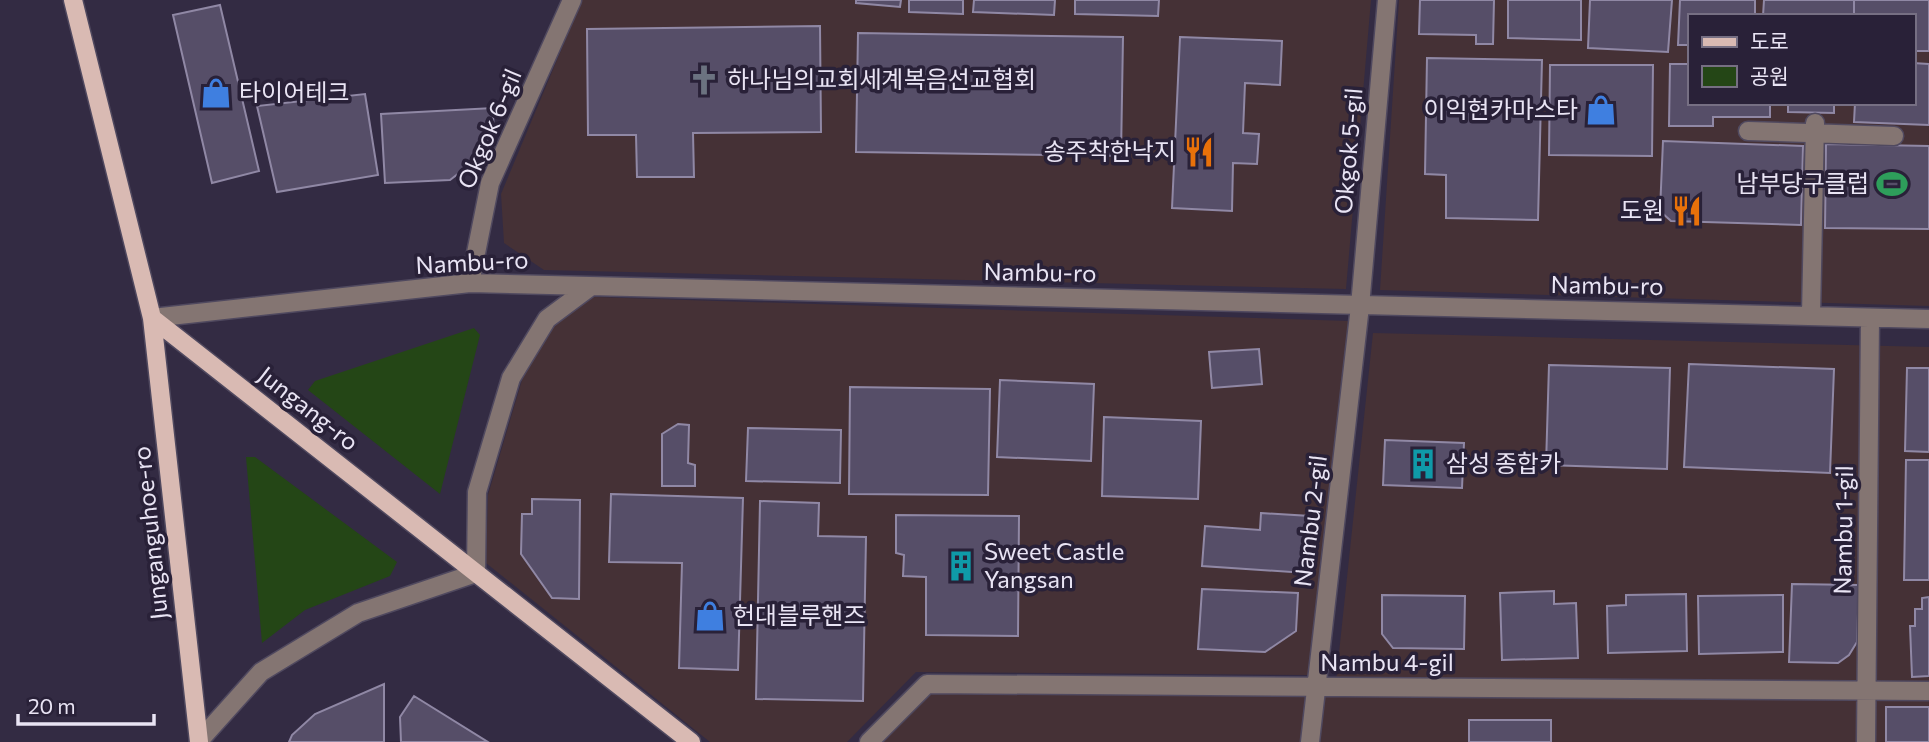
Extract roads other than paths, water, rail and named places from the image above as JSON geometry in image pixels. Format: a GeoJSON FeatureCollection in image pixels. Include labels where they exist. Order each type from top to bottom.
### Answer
{"type":"FeatureCollection","features":[{"type":"Feature","properties":{"kind":"main road"},"geometry":{"type":"LineString","coordinates":[[73,0],[152,318]]}},
{"type":"Feature","properties":{"kind":"main road","name":"Jungang-ro"},"geometry":{"type":"LineString","coordinates":[[152,318],[691,742]]}},
{"type":"Feature","properties":{"kind":"main road","name":"Junganguhoe-ro"},"geometry":{"type":"LineString","coordinates":[[152,318],[199,741]]}},
{"type":"Feature","properties":{"kind":"street","name":"Okgok 6-gil"},"geometry":{"type":"LineString","coordinates":[[470,283],[490,183],[572,0]]}},
{"type":"Feature","properties":{"kind":"street","name":"Okgok 5-gil"},"geometry":{"type":"LineString","coordinates":[[1360,306],[1387,0]]}},
{"type":"Feature","properties":{"kind":"street"},"geometry":{"type":"LineString","coordinates":[[1811,315],[1816,128]]}},
{"type":"Feature","properties":{"kind":"street"},"geometry":{"type":"LineString","coordinates":[[1748,131],[1816,128],[1894,136]]}},
{"type":"Feature","properties":{"kind":"street","name":"Nambu-ro"},"geometry":{"type":"LineString","coordinates":[[152,318],[470,283],[1929,319]]}},
{"type":"Feature","properties":{"kind":"street"},"geometry":{"type":"LineString","coordinates":[[199,741],[261,672],[358,613],[476,573],[477,492],[511,377],[547,319],[590,287]]}},
{"type":"Feature","properties":{"kind":"street","name":"Nambu 2-gil"},"geometry":{"type":"LineString","coordinates":[[1310,742],[1360,306]]}},
{"type":"Feature","properties":{"kind":"street","name":"Nambu 1-gil"},"geometry":{"type":"LineString","coordinates":[[1866,742],[1870,318]]}},
{"type":"Feature","properties":{"kind":"street","name":"Nambu 4-gil"},"geometry":{"type":"LineString","coordinates":[[869,742],[927,684],[1929,691]]}},
{"type":"Feature","properties":{"kind":"place","name":"하나님의교회세계복음선교협회"},"geometry":{"type":"Point","coordinates":[704,80]}},
{"type":"Feature","properties":{"kind":"place","name":"타이어테크"},"geometry":{"type":"Point","coordinates":[216,93]}},
{"type":"Feature","properties":{"kind":"place","name":"이익현카마스타"},"geometry":{"type":"Point","coordinates":[1601,110]}},
{"type":"Feature","properties":{"kind":"place","name":"송주착한낙지"},"geometry":{"type":"Point","coordinates":[1199,152]}},
{"type":"Feature","properties":{"kind":"place","name":"남부당구클럽"},"geometry":{"type":"Point","coordinates":[1892,184]}},
{"type":"Feature","properties":{"kind":"place","name":"도원"},"geometry":{"type":"Point","coordinates":[1687,211]}},
{"type":"Feature","properties":{"kind":"place","name":"삼성 종합카"},"geometry":{"type":"Point","coordinates":[1423,464]}},
{"type":"Feature","properties":{"kind":"place","name":"Sweet Castle Yangsan"},"geometry":{"type":"Point","coordinates":[961,566]}},
{"type":"Feature","properties":{"kind":"place","name":"헌대블루핸즈"},"geometry":{"type":"Point","coordinates":[710,616]}}]}
